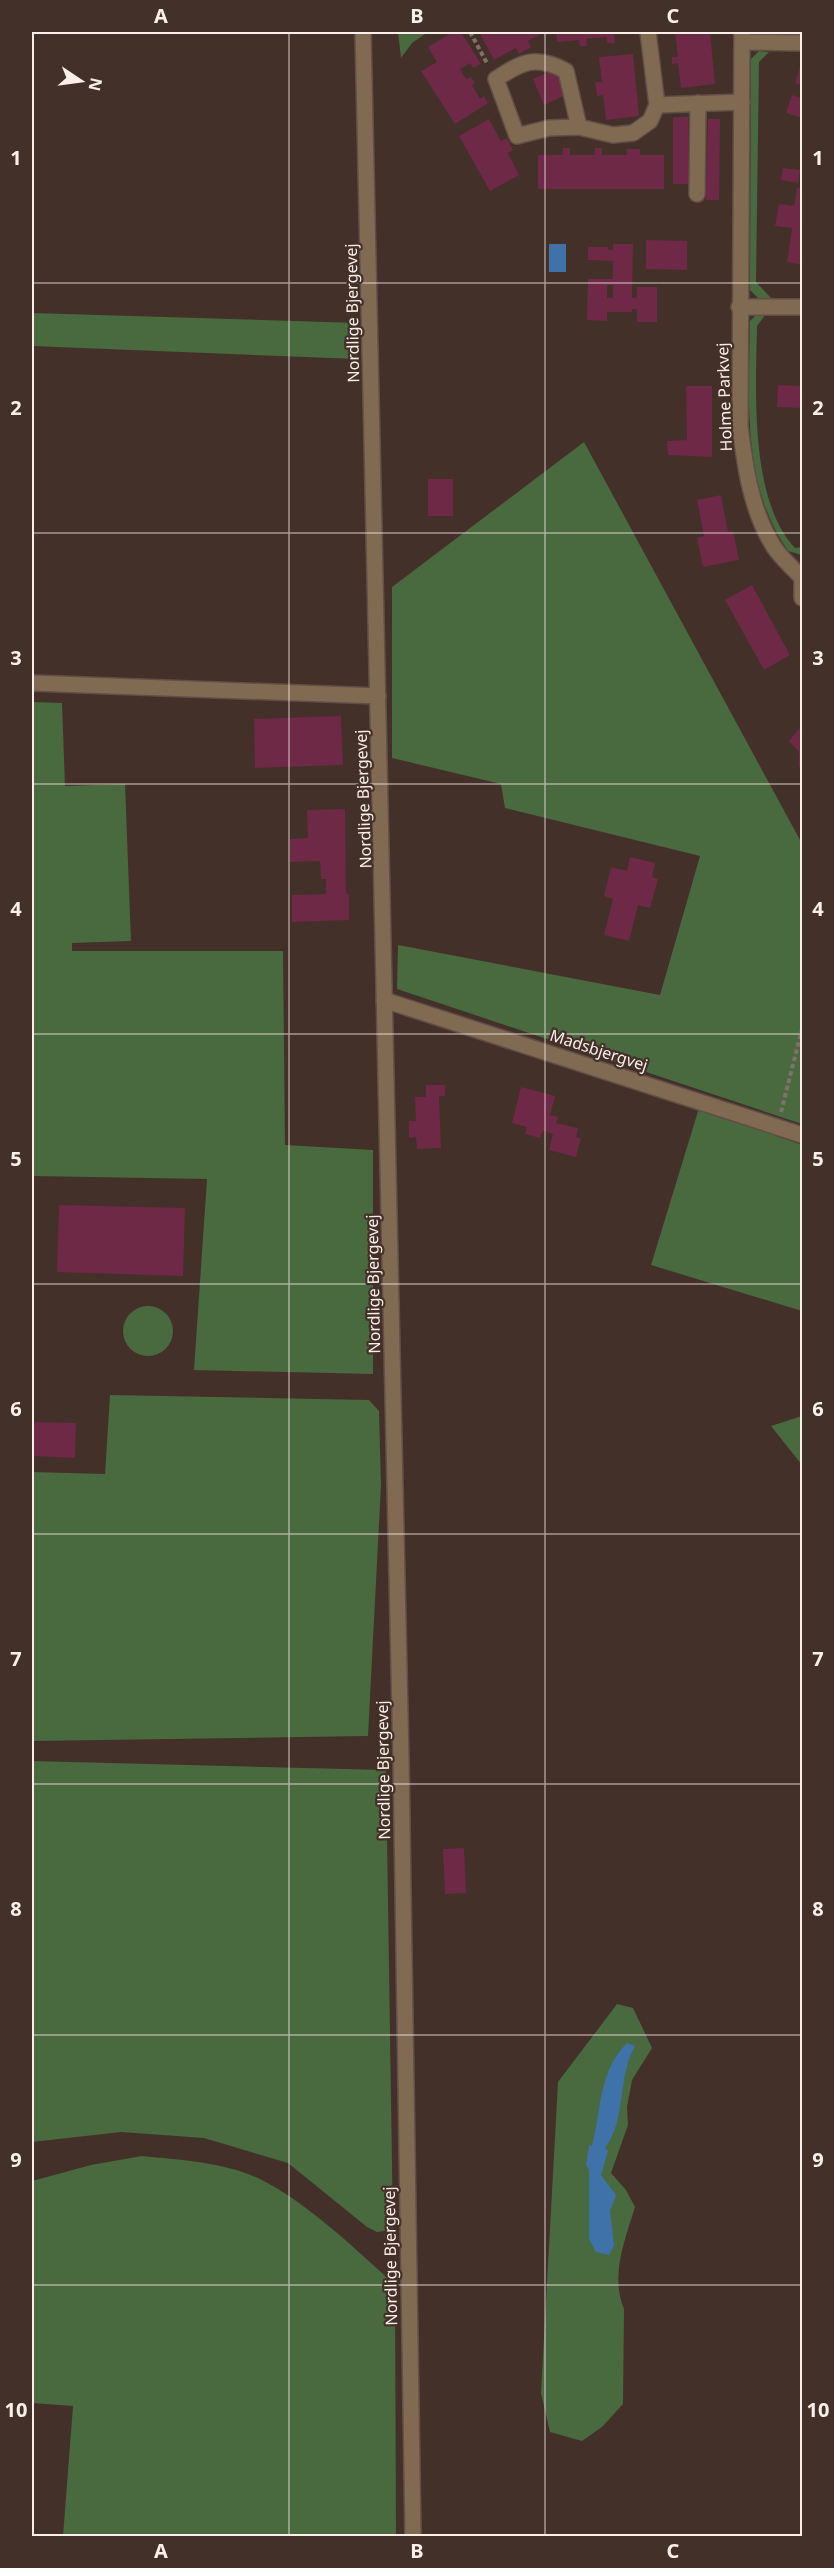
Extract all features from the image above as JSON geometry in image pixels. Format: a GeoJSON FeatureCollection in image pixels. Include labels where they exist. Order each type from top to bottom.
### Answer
{"type":"FeatureCollection","features":[{"type":"Feature","properties":{"kind":"street","name":"Nordlige Bjergevej"},"geometry":{"type":"LineString","coordinates":[[363,32],[401,1759],[412,2536]]}},
{"type":"Feature","properties":{"kind":"street"},"geometry":{"type":"LineString","coordinates":[[579,127],[566,71],[548,61],[522,62],[496,79],[517,136],[549,128],[579,127],[613,135],[633,133],[651,121],[657,105],[648,32]]}},
{"type":"Feature","properties":{"kind":"street","name":"Holme Parkvej"},"geometry":{"type":"LineString","coordinates":[[802,43],[742,37],[740,306],[740,426],[747,476],[760,517],[774,547],[802,577],[802,598]]}},
{"type":"Feature","properties":{"kind":"street"},"geometry":{"type":"LineString","coordinates":[[657,105],[742,102]]}},
{"type":"Feature","properties":{"kind":"street"},"geometry":{"type":"LineString","coordinates":[[697,194],[698,103]]}},
{"type":"Feature","properties":{"kind":"street"},"geometry":{"type":"LineString","coordinates":[[740,306],[802,307]]}},
{"type":"Feature","properties":{"kind":"street"},"geometry":{"type":"LineString","coordinates":[[32,683],[378,696]]}},
{"type":"Feature","properties":{"kind":"street","name":"Madsbjergvej"},"geometry":{"type":"LineString","coordinates":[[384,1000],[802,1135]]}},
{"type":"Feature","properties":{"kind":"path"},"geometry":{"type":"LineString","coordinates":[[470,32],[496,79]]}},
{"type":"Feature","properties":{"kind":"path"},"geometry":{"type":"LineString","coordinates":[[777,1127],[802,1029]]}},
{"type":"Feature","properties":{"kind":"green space"},"geometry":{"type":"Polygon","coordinates":[[[398,32],[428,32],[412,43],[401,58],[398,32]]]}},
{"type":"Feature","properties":{"kind":"green space"},"geometry":{"type":"Polygon","coordinates":[[[759,51],[769,52],[759,62],[756,282],[771,298],[758,298],[750,290],[751,59],[759,51]]]}},
{"type":"Feature","properties":{"kind":"green space"},"geometry":{"type":"Polygon","coordinates":[[[32,313],[358,323],[357,359],[32,346],[32,313]]]}},
{"type":"Feature","properties":{"kind":"green space"},"geometry":{"type":"Polygon","coordinates":[[[757,314],[765,315],[757,326],[756,352],[756,411],[762,473],[780,527],[795,548],[802,547],[802,555],[788,551],[773,525],[762,497],[755,469],[751,440],[749,380],[750,321],[757,314]]]}},
{"type":"Feature","properties":{"kind":"green space"},"geometry":{"type":"Polygon","coordinates":[[[584,442],[800,840],[802,838],[802,1124],[397,989],[398,945],[660,995],[700,856],[505,808],[501,784],[392,758],[392,587],[584,442]]]}},
{"type":"Feature","properties":{"kind":"green space"},"geometry":{"type":"Polygon","coordinates":[[[32,702],[62,703],[65,786],[125,784],[131,941],[72,943],[72,951],[283,951],[285,1145],[373,1150],[373,1374],[194,1370],[207,1179],[32,1176],[32,702]]]}},
{"type":"Feature","properties":{"kind":"green space"},"geometry":{"type":"Polygon","coordinates":[[[699,1108],[802,1145],[802,1311],[651,1265],[699,1108]]]}},
{"type":"Feature","properties":{"kind":"green space"},"geometry":{"type":"Polygon","coordinates":[[[143,1306],[153,1306],[166,1313],[173,1326],[173,1336],[166,1349],[153,1356],[143,1356],[134,1352],[127,1345],[123,1336],[123,1326],[127,1317],[134,1310],[143,1306]]]}},
{"type":"Feature","properties":{"kind":"green space"},"geometry":{"type":"Polygon","coordinates":[[[110,1395],[369,1400],[379,1411],[381,1485],[368,1736],[32,1741],[32,1472],[105,1474],[110,1395]]]}},
{"type":"Feature","properties":{"kind":"green space"},"geometry":{"type":"Polygon","coordinates":[[[802,1416],[802,1465],[771,1426],[802,1416]]]}},
{"type":"Feature","properties":{"kind":"green space"},"geometry":{"type":"Polygon","coordinates":[[[32,1761],[386,1770],[393,2230],[377,2232],[367,2227],[288,2163],[204,2138],[121,2132],[32,2142],[32,1761]]]}},
{"type":"Feature","properties":{"kind":"green space"},"geometry":{"type":"Polygon","coordinates":[[[617,2004],[633,2008],[652,2048],[632,2080],[627,2107],[628,2125],[611,2173],[626,2190],[635,2207],[620,2258],[618,2284],[624,2309],[623,2404],[602,2427],[582,2441],[550,2432],[541,2393],[558,2082],[617,2004]]]}},
{"type":"Feature","properties":{"kind":"green space"},"geometry":{"type":"Polygon","coordinates":[[[142,2156],[217,2165],[260,2179],[313,2213],[395,2285],[396,2536],[63,2536],[73,2406],[32,2403],[32,2181],[91,2165],[142,2156]]]}},
{"type":"Feature","properties":{"kind":"water"},"geometry":{"type":"Polygon","coordinates":[[[549,244],[566,244],[566,272],[549,272],[549,244]]]}},
{"type":"Feature","properties":{"kind":"water"},"geometry":{"type":"Polygon","coordinates":[[[627,2043],[635,2046],[629,2058],[616,2124],[605,2148],[608,2151],[601,2175],[616,2195],[610,2211],[614,2245],[609,2255],[596,2252],[589,2239],[589,2170],[586,2165],[606,2078],[618,2054],[627,2043]]]}},
{"type":"Feature","properties":{"kind":"building"},"geometry":{"type":"Polygon","coordinates":[[[453,32],[461,32],[481,64],[473,68],[470,63],[460,69],[466,79],[471,77],[475,83],[472,85],[480,99],[484,96],[488,103],[455,124],[421,71],[437,62],[428,47],[453,32]]]}},
{"type":"Feature","properties":{"kind":"building"},"geometry":{"type":"Polygon","coordinates":[[[479,32],[545,32],[528,41],[531,47],[519,54],[516,48],[494,60],[479,32]]]}},
{"type":"Feature","properties":{"kind":"building"},"geometry":{"type":"Polygon","coordinates":[[[556,32],[614,32],[615,43],[607,43],[607,37],[586,39],[587,46],[580,46],[579,40],[557,42],[556,32]]]}},
{"type":"Feature","properties":{"kind":"building"},"geometry":{"type":"Polygon","coordinates":[[[675,32],[710,32],[715,84],[681,88],[678,63],[672,64],[672,57],[678,57],[675,32]]]}},
{"type":"Feature","properties":{"kind":"building"},"geometry":{"type":"Polygon","coordinates":[[[633,54],[639,116],[606,120],[603,95],[597,96],[595,82],[602,82],[599,57],[633,54]]]}},
{"type":"Feature","properties":{"kind":"building"},"geometry":{"type":"Polygon","coordinates":[[[800,67],[802,68],[802,85],[795,83],[800,67]]]}},
{"type":"Feature","properties":{"kind":"building"},"geometry":{"type":"Polygon","coordinates":[[[559,68],[570,93],[544,105],[533,79],[559,68]]]}},
{"type":"Feature","properties":{"kind":"building"},"geometry":{"type":"Polygon","coordinates":[[[792,95],[802,98],[802,118],[786,113],[792,95]]]}},
{"type":"Feature","properties":{"kind":"building"},"geometry":{"type":"Polygon","coordinates":[[[673,117],[688,117],[688,184],[673,184],[673,117]]]}},
{"type":"Feature","properties":{"kind":"building"},"geometry":{"type":"Polygon","coordinates":[[[489,119],[501,141],[507,138],[513,150],[508,153],[519,175],[490,191],[459,136],[489,119]]]}},
{"type":"Feature","properties":{"kind":"building"},"geometry":{"type":"Polygon","coordinates":[[[708,119],[720,119],[719,200],[706,200],[708,119]]]}},
{"type":"Feature","properties":{"kind":"building"},"geometry":{"type":"Polygon","coordinates":[[[563,148],[570,148],[570,155],[595,155],[595,148],[602,148],[602,155],[627,155],[626,149],[640,149],[640,155],[664,155],[664,189],[538,189],[538,155],[563,155],[563,148]]]}},
{"type":"Feature","properties":{"kind":"building"},"geometry":{"type":"Polygon","coordinates":[[[783,168],[800,170],[798,183],[781,180],[783,168]]]}},
{"type":"Feature","properties":{"kind":"building"},"geometry":{"type":"Polygon","coordinates":[[[797,188],[802,188],[802,265],[787,262],[792,228],[775,226],[779,204],[794,206],[797,188]]]}},
{"type":"Feature","properties":{"kind":"building"},"geometry":{"type":"Polygon","coordinates":[[[646,240],[687,241],[687,270],[646,269],[646,240]]]}},
{"type":"Feature","properties":{"kind":"building"},"geometry":{"type":"Polygon","coordinates":[[[613,244],[633,244],[632,298],[637,298],[637,287],[657,287],[657,322],[637,322],[637,309],[632,309],[632,312],[607,312],[607,321],[587,320],[588,279],[613,279],[613,261],[588,260],[588,247],[608,247],[608,250],[613,250],[613,244]],[[607,285],[607,298],[613,298],[613,285],[607,285]]]}},
{"type":"Feature","properties":{"kind":"building"},"geometry":{"type":"Polygon","coordinates":[[[778,385],[802,386],[802,408],[777,407],[778,385]]]}},
{"type":"Feature","properties":{"kind":"building"},"geometry":{"type":"Polygon","coordinates":[[[686,386],[712,386],[712,457],[668,455],[667,441],[687,440],[686,386]]]}},
{"type":"Feature","properties":{"kind":"building"},"geometry":{"type":"Polygon","coordinates":[[[428,479],[453,479],[453,516],[428,516],[428,479]]]}},
{"type":"Feature","properties":{"kind":"building"},"geometry":{"type":"Polygon","coordinates":[[[721,495],[728,532],[733,531],[739,560],[703,567],[697,538],[704,536],[697,500],[721,495]]]}},
{"type":"Feature","properties":{"kind":"building"},"geometry":{"type":"Polygon","coordinates":[[[752,585],[790,655],[764,670],[725,600],[752,585]]]}},
{"type":"Feature","properties":{"kind":"building"},"geometry":{"type":"Polygon","coordinates":[[[341,716],[343,765],[255,768],[254,719],[341,716]]]}},
{"type":"Feature","properties":{"kind":"building"},"geometry":{"type":"Polygon","coordinates":[[[802,725],[802,768],[799,767],[799,752],[789,741],[802,725]]]}},
{"type":"Feature","properties":{"kind":"building"},"geometry":{"type":"Polygon","coordinates":[[[345,809],[346,894],[349,894],[349,920],[292,922],[292,895],[326,894],[326,879],[321,879],[320,861],[290,862],[290,839],[308,838],[307,810],[345,809]]]}},
{"type":"Feature","properties":{"kind":"building"},"geometry":{"type":"Polygon","coordinates":[[[630,857],[655,863],[652,877],[658,879],[650,908],[638,905],[629,941],[604,935],[613,899],[604,896],[611,867],[627,871],[630,857]]]}},
{"type":"Feature","properties":{"kind":"building"},"geometry":{"type":"Polygon","coordinates":[[[426,1085],[445,1085],[445,1096],[439,1096],[441,1148],[417,1149],[416,1137],[409,1138],[409,1121],[416,1121],[415,1097],[426,1097],[426,1085]]]}},
{"type":"Feature","properties":{"kind":"building"},"geometry":{"type":"Polygon","coordinates":[[[521,1087],[555,1096],[550,1115],[558,1117],[556,1123],[578,1128],[576,1137],[581,1138],[576,1157],[549,1150],[553,1134],[543,1131],[540,1138],[525,1134],[527,1127],[512,1123],[521,1087]]]}},
{"type":"Feature","properties":{"kind":"building"},"geometry":{"type":"Polygon","coordinates":[[[59,1205],[185,1208],[183,1276],[57,1272],[59,1205]]]}},
{"type":"Feature","properties":{"kind":"building"},"geometry":{"type":"Polygon","coordinates":[[[32,1422],[76,1423],[75,1458],[32,1456],[32,1422]]]}},
{"type":"Feature","properties":{"kind":"building"},"geometry":{"type":"Polygon","coordinates":[[[464,1848],[466,1893],[445,1894],[443,1849],[464,1848]]]}}]}
